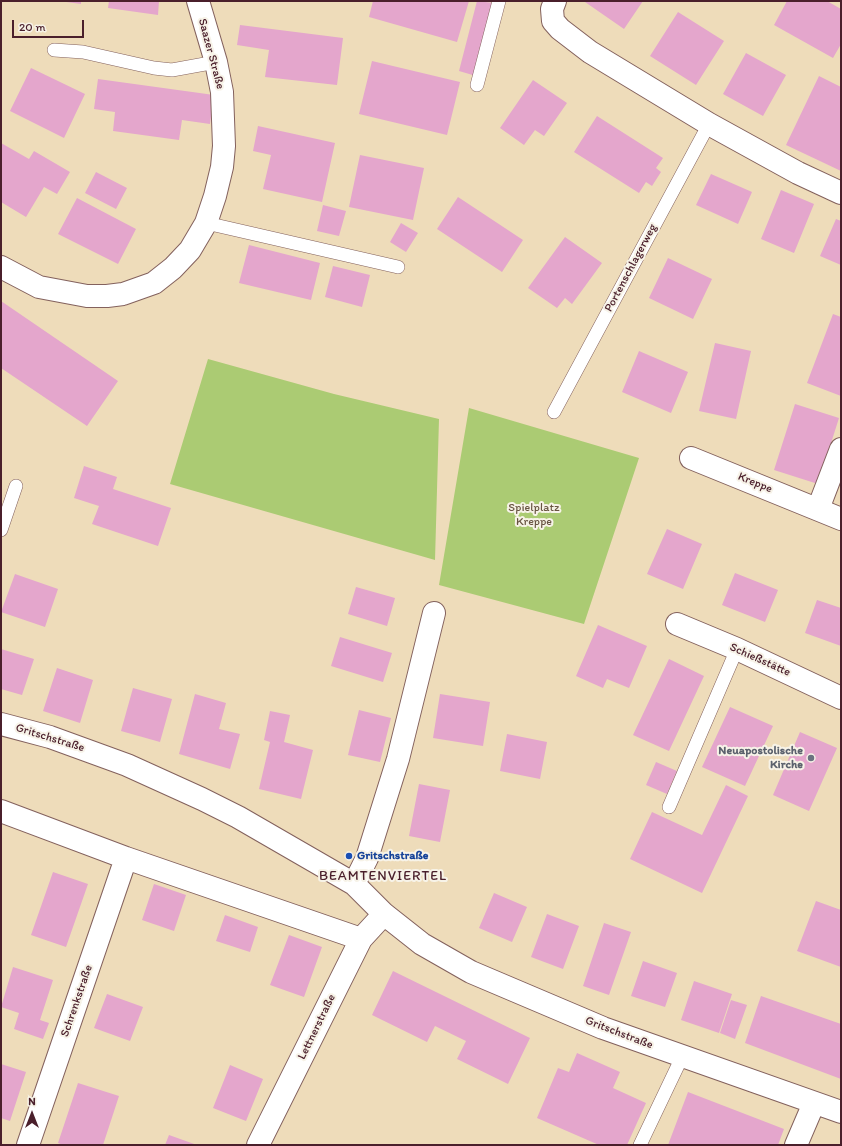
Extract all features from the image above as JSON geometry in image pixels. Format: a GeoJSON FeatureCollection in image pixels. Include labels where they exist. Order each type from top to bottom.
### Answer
{"type":"FeatureCollection","features":[{"type":"Feature","properties":{"kind":"street","name":"Saazer Straße"},"geometry":{"type":"LineString","coordinates":[[1,267],[39,287],[62,293],[86,296],[123,294],[154,283],[173,268],[190,250],[206,223],[215,196],[222,167],[224,146],[222,92],[216,62],[198,1]]}},
{"type":"Feature","properties":{"kind":"street"},"geometry":{"type":"LineString","coordinates":[[555,1],[552,9],[553,20],[569,37],[590,52],[709,124],[798,173],[841,193]]}},
{"type":"Feature","properties":{"kind":"street"},"geometry":{"type":"LineString","coordinates":[[818,509],[841,449]]}},
{"type":"Feature","properties":{"kind":"street","name":"Kreppe"},"geometry":{"type":"LineString","coordinates":[[690,458],[841,519]]}},
{"type":"Feature","properties":{"kind":"street"},"geometry":{"type":"LineString","coordinates":[[354,884],[367,858],[398,759],[416,692],[434,613]]}},
{"type":"Feature","properties":{"kind":"street","name":"Schießstätte"},"geometry":{"type":"LineString","coordinates":[[677,624],[737,649],[841,698]]}},
{"type":"Feature","properties":{"kind":"street","name":"Gritschstraße"},"geometry":{"type":"LineString","coordinates":[[1,724],[50,737],[128,765],[165,781],[256,827],[354,884],[384,914],[422,944],[471,972],[603,1028],[841,1112]]}},
{"type":"Feature","properties":{"kind":"street"},"geometry":{"type":"LineString","coordinates":[[1,811],[126,858],[361,939]]}},
{"type":"Feature","properties":{"kind":"street","name":"Schrenkstraße"},"geometry":{"type":"LineString","coordinates":[[28,1145],[126,858]]}},
{"type":"Feature","properties":{"kind":"street","name":"Lettnerstraße"},"geometry":{"type":"LineString","coordinates":[[258,1145],[361,939],[384,914]]}},
{"type":"Feature","properties":{"kind":"street"},"geometry":{"type":"LineString","coordinates":[[796,1145],[814,1103]]}},
{"type":"Feature","properties":{"kind":"lane"},"geometry":{"type":"LineString","coordinates":[[477,85],[499,1]]}},
{"type":"Feature","properties":{"kind":"lane"},"geometry":{"type":"LineString","coordinates":[[54,50],[82,52],[154,68],[172,70],[216,62]]}},
{"type":"Feature","properties":{"kind":"lane","name":"Portenschlagerweg"},"geometry":{"type":"LineString","coordinates":[[554,412],[709,124]]}},
{"type":"Feature","properties":{"kind":"lane"},"geometry":{"type":"LineString","coordinates":[[206,223],[398,267]]}},
{"type":"Feature","properties":{"kind":"lane"},"geometry":{"type":"LineString","coordinates":[[1,530],[16,486]]}},
{"type":"Feature","properties":{"kind":"lane"},"geometry":{"type":"LineString","coordinates":[[669,807],[737,649]]}},
{"type":"Feature","properties":{"kind":"lane"},"geometry":{"type":"LineString","coordinates":[[640,1145],[682,1057]]}},
{"type":"Feature","properties":{"kind":"green space"},"geometry":{"type":"Polygon","coordinates":[[[208,359],[334,394],[439,419],[435,560],[170,484],[208,359]]]}},
{"type":"Feature","properties":{"kind":"green space","name":"Spielplatz Kreppe"},"geometry":{"type":"Polygon","coordinates":[[[469,408],[639,458],[584,624],[439,585],[469,408]]]}},
{"type":"Feature","properties":{"kind":"building"},"geometry":{"type":"Polygon","coordinates":[[[59,1],[81,1],[81,4],[59,1]]]}},
{"type":"Feature","properties":{"kind":"building"},"geometry":{"type":"Polygon","coordinates":[[[109,1],[159,1],[158,15],[108,8],[109,1]]]}},
{"type":"Feature","properties":{"kind":"building"},"geometry":{"type":"Polygon","coordinates":[[[373,1],[469,1],[457,42],[369,17],[373,1]]]}},
{"type":"Feature","properties":{"kind":"building"},"geometry":{"type":"Polygon","coordinates":[[[477,1],[494,3],[476,76],[459,71],[477,1]]]}},
{"type":"Feature","properties":{"kind":"building"},"geometry":{"type":"Polygon","coordinates":[[[643,1],[624,29],[585,2],[643,1]]]}},
{"type":"Feature","properties":{"kind":"building"},"geometry":{"type":"Polygon","coordinates":[[[787,1],[827,1],[841,9],[841,44],[833,58],[774,25],[787,1]]]}},
{"type":"Feature","properties":{"kind":"building"},"geometry":{"type":"Polygon","coordinates":[[[678,12],[724,41],[696,85],[650,56],[678,12]]]}},
{"type":"Feature","properties":{"kind":"building"},"geometry":{"type":"Polygon","coordinates":[[[240,25],[343,38],[337,85],[265,77],[269,50],[237,45],[240,25]]]}},
{"type":"Feature","properties":{"kind":"building"},"geometry":{"type":"Polygon","coordinates":[[[746,53],[786,75],[763,116],[723,94],[746,53]]]}},
{"type":"Feature","properties":{"kind":"building"},"geometry":{"type":"Polygon","coordinates":[[[372,61],[460,82],[447,135],[359,114],[372,61]]]}},
{"type":"Feature","properties":{"kind":"building"},"geometry":{"type":"Polygon","coordinates":[[[31,68],[85,94],[64,138],[10,111],[31,68]]]}},
{"type":"Feature","properties":{"kind":"building"},"geometry":{"type":"Polygon","coordinates":[[[819,76],[841,87],[841,171],[786,145],[819,76]]]}},
{"type":"Feature","properties":{"kind":"building"},"geometry":{"type":"Polygon","coordinates":[[[98,79],[214,95],[210,124],[182,120],[179,140],[113,131],[115,112],[94,109],[98,79]]]}},
{"type":"Feature","properties":{"kind":"building"},"geometry":{"type":"Polygon","coordinates":[[[533,80],[567,103],[544,136],[535,130],[524,145],[500,128],[533,80]]]}},
{"type":"Feature","properties":{"kind":"building"},"geometry":{"type":"Polygon","coordinates":[[[597,116],[663,158],[656,168],[661,172],[652,186],[646,182],[639,193],[574,152],[597,116]]]}},
{"type":"Feature","properties":{"kind":"building"},"geometry":{"type":"Polygon","coordinates":[[[258,126],[335,143],[322,202],[263,189],[271,155],[253,151],[258,126]]]}},
{"type":"Feature","properties":{"kind":"building"},"geometry":{"type":"Polygon","coordinates":[[[1,143],[29,159],[34,151],[70,172],[57,194],[44,187],[26,217],[1,202],[1,143]]]}},
{"type":"Feature","properties":{"kind":"building"},"geometry":{"type":"Polygon","coordinates":[[[360,155],[424,168],[413,220],[349,207],[360,155]]]}},
{"type":"Feature","properties":{"kind":"building"},"geometry":{"type":"Polygon","coordinates":[[[96,172],[127,188],[116,209],[85,193],[96,172]]]}},
{"type":"Feature","properties":{"kind":"building"},"geometry":{"type":"Polygon","coordinates":[[[711,174],[752,192],[738,224],[696,205],[711,174]]]}},
{"type":"Feature","properties":{"kind":"building"},"geometry":{"type":"Polygon","coordinates":[[[781,190],[814,204],[794,253],[761,239],[781,190]]]}},
{"type":"Feature","properties":{"kind":"building"},"geometry":{"type":"Polygon","coordinates":[[[458,197],[523,240],[502,272],[437,229],[458,197]]]}},
{"type":"Feature","properties":{"kind":"building"},"geometry":{"type":"Polygon","coordinates":[[[77,198],[136,229],[118,264],[58,234],[77,198]]]}},
{"type":"Feature","properties":{"kind":"building"},"geometry":{"type":"Polygon","coordinates":[[[323,205],[346,211],[339,236],[317,231],[323,205]]]}},
{"type":"Feature","properties":{"kind":"building"},"geometry":{"type":"Polygon","coordinates":[[[836,219],[841,221],[841,265],[820,256],[836,219]]]}},
{"type":"Feature","properties":{"kind":"building"},"geometry":{"type":"Polygon","coordinates":[[[401,223],[418,233],[406,252],[390,242],[401,223]]]}},
{"type":"Feature","properties":{"kind":"building"},"geometry":{"type":"Polygon","coordinates":[[[565,237],[602,263],[572,304],[565,298],[557,308],[528,288],[565,237]]]}},
{"type":"Feature","properties":{"kind":"building"},"geometry":{"type":"Polygon","coordinates":[[[249,245],[320,263],[311,300],[239,283],[249,245]]]}},
{"type":"Feature","properties":{"kind":"building"},"geometry":{"type":"Polygon","coordinates":[[[668,258],[712,279],[693,319],[649,298],[668,258]]]}},
{"type":"Feature","properties":{"kind":"building"},"geometry":{"type":"Polygon","coordinates":[[[333,266],[370,275],[362,307],[325,297],[333,266]]]}},
{"type":"Feature","properties":{"kind":"building"},"geometry":{"type":"Polygon","coordinates":[[[1,301],[118,381],[87,426],[1,368],[1,301]]]}},
{"type":"Feature","properties":{"kind":"building"},"geometry":{"type":"Polygon","coordinates":[[[833,314],[841,317],[841,396],[807,383],[833,314]]]}},
{"type":"Feature","properties":{"kind":"building"},"geometry":{"type":"Polygon","coordinates":[[[715,343],[751,351],[736,419],[699,411],[715,343]]]}},
{"type":"Feature","properties":{"kind":"building"},"geometry":{"type":"Polygon","coordinates":[[[639,351],[688,372],[671,413],[622,392],[639,351]]]}},
{"type":"Feature","properties":{"kind":"building"},"geometry":{"type":"Polygon","coordinates":[[[795,404],[839,418],[818,484],[774,470],[795,404]]]}},
{"type":"Feature","properties":{"kind":"building"},"geometry":{"type":"Polygon","coordinates":[[[84,466],[117,477],[113,489],[171,508],[158,546],[92,524],[99,506],[74,498],[84,466]]]}},
{"type":"Feature","properties":{"kind":"building"},"geometry":{"type":"Polygon","coordinates":[[[667,529],[702,544],[683,589],[647,574],[667,529]]]}},
{"type":"Feature","properties":{"kind":"building"},"geometry":{"type":"Polygon","coordinates":[[[735,573],[778,590],[765,622],[722,605],[735,573]]]}},
{"type":"Feature","properties":{"kind":"building"},"geometry":{"type":"Polygon","coordinates":[[[15,574],[58,589],[45,627],[1,612],[15,574]]]}},
{"type":"Feature","properties":{"kind":"building"},"geometry":{"type":"Polygon","coordinates":[[[356,587],[395,598],[387,626],[348,614],[356,587]]]}},
{"type":"Feature","properties":{"kind":"building"},"geometry":{"type":"Polygon","coordinates":[[[817,600],[841,608],[841,646],[805,633],[817,600]]]}},
{"type":"Feature","properties":{"kind":"building"},"geometry":{"type":"Polygon","coordinates":[[[598,625],[647,646],[629,688],[607,679],[603,688],[576,676],[598,625]]]}},
{"type":"Feature","properties":{"kind":"building"},"geometry":{"type":"Polygon","coordinates":[[[340,637],[392,653],[383,682],[331,666],[340,637]]]}},
{"type":"Feature","properties":{"kind":"building"},"geometry":{"type":"Polygon","coordinates":[[[1,649],[34,659],[22,695],[1,689],[1,649]]]}},
{"type":"Feature","properties":{"kind":"building"},"geometry":{"type":"Polygon","coordinates":[[[669,659],[704,676],[669,751],[633,735],[669,659]]]}},
{"type":"Feature","properties":{"kind":"building"},"geometry":{"type":"Polygon","coordinates":[[[57,668],[93,680],[80,723],[43,711],[57,668]]]}},
{"type":"Feature","properties":{"kind":"building"},"geometry":{"type":"Polygon","coordinates":[[[133,688],[172,699],[160,742],[121,731],[133,688]]]}},
{"type":"Feature","properties":{"kind":"building"},"geometry":{"type":"Polygon","coordinates":[[[195,694],[226,703],[219,729],[240,734],[230,769],[179,754],[195,694]]]}},
{"type":"Feature","properties":{"kind":"building"},"geometry":{"type":"Polygon","coordinates":[[[440,694],[490,702],[483,746],[433,738],[440,694]]]}},
{"type":"Feature","properties":{"kind":"building"},"geometry":{"type":"Polygon","coordinates":[[[730,707],[773,726],[745,786],[702,767],[730,707]]]}},
{"type":"Feature","properties":{"kind":"building"},"geometry":{"type":"Polygon","coordinates":[[[359,710],[391,718],[380,762],[348,755],[359,710]]]}},
{"type":"Feature","properties":{"kind":"building"},"geometry":{"type":"Polygon","coordinates":[[[270,711],[290,715],[284,742],[313,750],[301,799],[259,789],[270,742],[264,740],[270,711]]]}},
{"type":"Feature","properties":{"kind":"building"},"geometry":{"type":"Polygon","coordinates":[[[800,732],[837,748],[809,811],[773,795],[800,732]]]}},
{"type":"Feature","properties":{"kind":"building"},"geometry":{"type":"Polygon","coordinates":[[[507,734],[547,742],[540,779],[500,771],[507,734]]]}},
{"type":"Feature","properties":{"kind":"building"},"geometry":{"type":"Polygon","coordinates":[[[656,762],[677,771],[667,794],[646,785],[656,762]]]}},
{"type":"Feature","properties":{"kind":"building"},"geometry":{"type":"Polygon","coordinates":[[[419,784],[450,790],[440,842],[409,836],[419,784]]]}},
{"type":"Feature","properties":{"kind":"building"},"geometry":{"type":"Polygon","coordinates":[[[726,785],[748,796],[702,893],[630,859],[652,812],[702,835],[726,785]]]}},
{"type":"Feature","properties":{"kind":"building"},"geometry":{"type":"Polygon","coordinates":[[[53,872],[88,884],[66,947],[31,935],[53,872]]]}},
{"type":"Feature","properties":{"kind":"building"},"geometry":{"type":"Polygon","coordinates":[[[154,884],[186,895],[174,931],[142,920],[154,884]]]}},
{"type":"Feature","properties":{"kind":"building"},"geometry":{"type":"Polygon","coordinates":[[[494,893],[527,907],[512,942],[479,928],[494,893]]]}},
{"type":"Feature","properties":{"kind":"building"},"geometry":{"type":"Polygon","coordinates":[[[816,901],[841,910],[841,967],[797,951],[816,901]]]}},
{"type":"Feature","properties":{"kind":"building"},"geometry":{"type":"Polygon","coordinates":[[[547,914],[579,926],[563,969],[531,957],[547,914]]]}},
{"type":"Feature","properties":{"kind":"building"},"geometry":{"type":"Polygon","coordinates":[[[225,915],[258,927],[250,952],[216,941],[225,915]]]}},
{"type":"Feature","properties":{"kind":"building"},"geometry":{"type":"Polygon","coordinates":[[[604,923],[631,932],[609,995],[583,986],[604,923]]]}},
{"type":"Feature","properties":{"kind":"building"},"geometry":{"type":"Polygon","coordinates":[[[289,935],[322,947],[304,997],[270,985],[289,935]]]}},
{"type":"Feature","properties":{"kind":"building"},"geometry":{"type":"Polygon","coordinates":[[[643,961],[677,973],[665,1007],[631,996],[643,961]]]}},
{"type":"Feature","properties":{"kind":"building"},"geometry":{"type":"Polygon","coordinates":[[[13,967],[53,980],[40,1020],[49,1023],[43,1039],[14,1029],[19,1013],[1,1007],[13,967]]]}},
{"type":"Feature","properties":{"kind":"building"},"geometry":{"type":"Polygon","coordinates":[[[393,971],[530,1038],[508,1084],[457,1059],[466,1041],[435,1026],[427,1042],[372,1015],[393,971]]]}},
{"type":"Feature","properties":{"kind":"building"},"geometry":{"type":"Polygon","coordinates":[[[694,981],[732,994],[719,1033],[681,1020],[694,981]]]}},
{"type":"Feature","properties":{"kind":"building"},"geometry":{"type":"Polygon","coordinates":[[[107,994],[143,1007],[130,1041],[94,1028],[107,994]]]}},
{"type":"Feature","properties":{"kind":"building"},"geometry":{"type":"Polygon","coordinates":[[[761,996],[841,1024],[841,1079],[745,1043],[761,996]]]}},
{"type":"Feature","properties":{"kind":"building"},"geometry":{"type":"Polygon","coordinates":[[[731,1000],[747,1005],[735,1039],[720,1033],[731,1000]]]}},
{"type":"Feature","properties":{"kind":"building"},"geometry":{"type":"Polygon","coordinates":[[[577,1053],[620,1072],[613,1088],[646,1103],[627,1145],[599,1145],[537,1118],[558,1068],[569,1072],[577,1053]]]}},
{"type":"Feature","properties":{"kind":"building"},"geometry":{"type":"Polygon","coordinates":[[[1,1064],[26,1072],[10,1121],[1,1118],[1,1064]]]}},
{"type":"Feature","properties":{"kind":"building"},"geometry":{"type":"Polygon","coordinates":[[[230,1065],[263,1079],[246,1121],[213,1108],[230,1065]]]}},
{"type":"Feature","properties":{"kind":"building"},"geometry":{"type":"Polygon","coordinates":[[[78,1083],[119,1096],[103,1145],[63,1145],[58,1143],[78,1083]]]}},
{"type":"Feature","properties":{"kind":"building"},"geometry":{"type":"Polygon","coordinates":[[[688,1092],[784,1129],[778,1145],[668,1145],[688,1092]]]}},
{"type":"Feature","properties":{"kind":"building"},"geometry":{"type":"Polygon","coordinates":[[[169,1135],[197,1145],[165,1145],[169,1135]]]}},
{"type":"Feature","properties":{"kind":"place","name":"Neuapostolische Kirche"},"geometry":{"type":"Point","coordinates":[811,758]}},
{"type":"Feature","properties":{"kind":"place","name":"Gritschstraße"},"geometry":{"type":"Point","coordinates":[349,856]}},
{"type":"Feature","properties":{"kind":"district","name":"BEAMTENVIERTEL"},"geometry":{"type":"Point","coordinates":[383,876]}}]}
